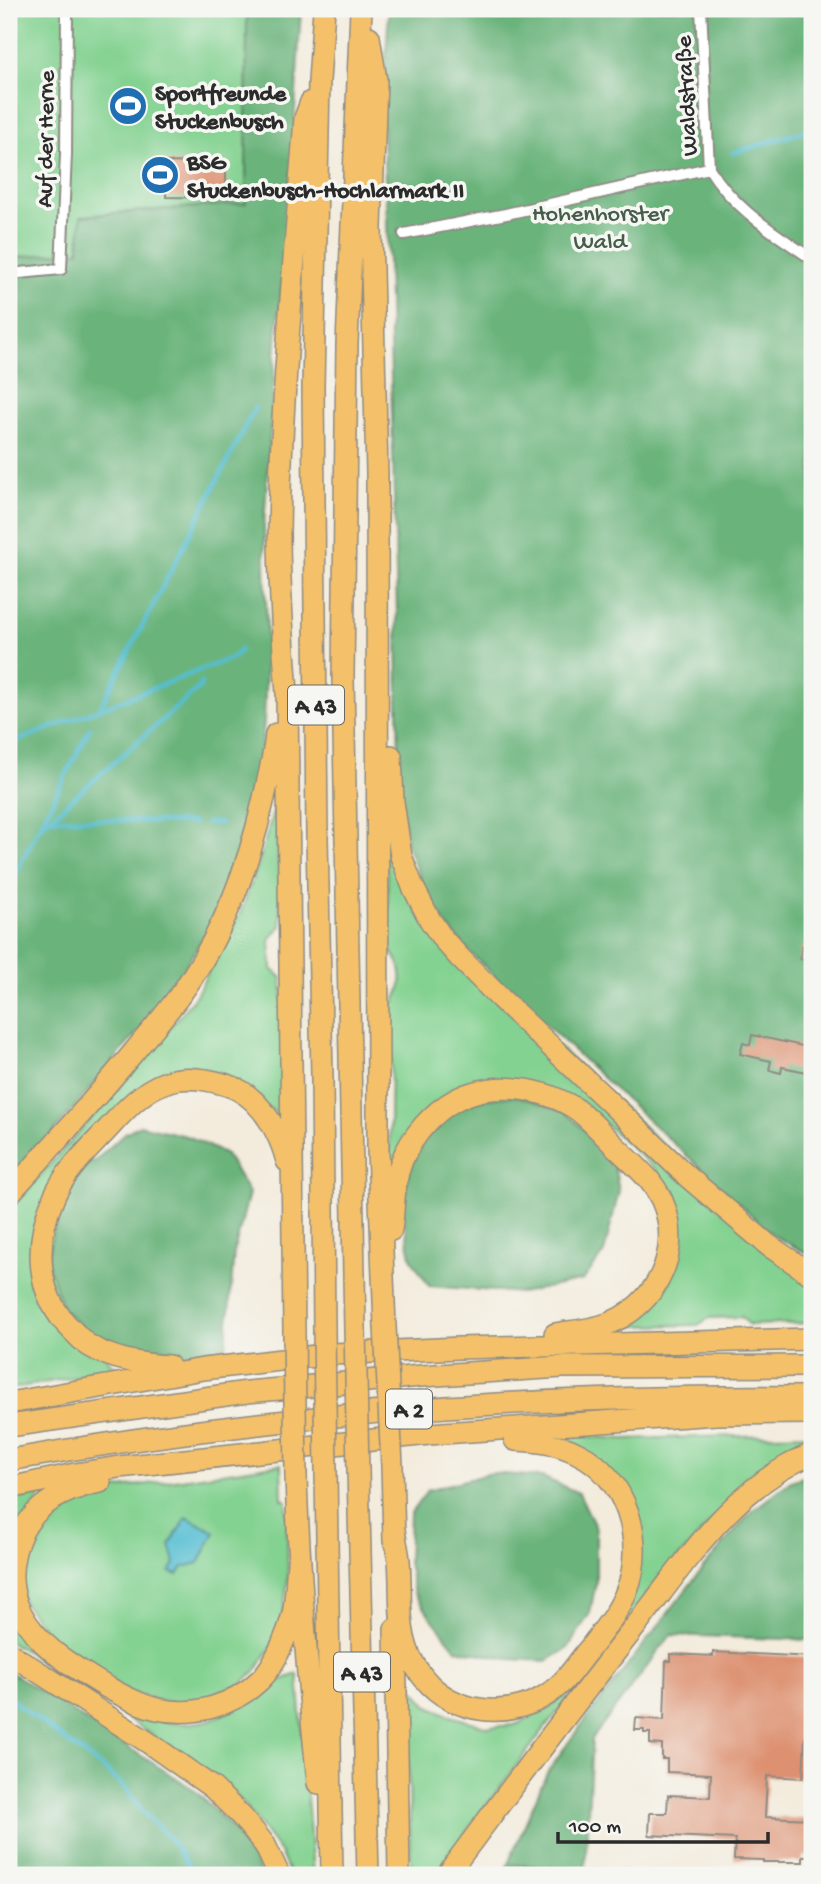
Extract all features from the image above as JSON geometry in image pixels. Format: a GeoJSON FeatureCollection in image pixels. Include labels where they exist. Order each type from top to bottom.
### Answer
{"type":"FeatureCollection","features":[{"type":"Feature","properties":{"kind":"highway","name":"A 43"},"geometry":{"type":"LineString","coordinates":[[324,9],[319,81],[313,387],[316,824],[322,1076],[332,1875]]}},
{"type":"Feature","properties":{"kind":"highway","name":"A 43"},"geometry":{"type":"LineString","coordinates":[[363,9],[347,344],[343,677],[368,1875]]}},
{"type":"Feature","properties":{"kind":"highway"},"geometry":{"type":"LineString","coordinates":[[363,9],[376,80],[371,228],[377,473],[378,1150],[394,1529],[399,1875]]}},
{"type":"Feature","properties":{"kind":"highway"},"geometry":{"type":"LineString","coordinates":[[319,81],[305,118],[284,419],[279,535],[287,693],[291,1180],[298,1561],[319,1791],[331,1825]]}},
{"type":"Feature","properties":{"kind":"highway"},"geometry":{"type":"LineString","coordinates":[[9,1194],[118,1072],[173,1005],[202,961],[228,911],[257,828],[275,751],[278,655],[282,624]]}},
{"type":"Feature","properties":{"kind":"highway"},"geometry":{"type":"LineString","coordinates":[[378,669],[388,703],[393,802],[401,856],[413,887],[443,939],[688,1177],[768,1245],[812,1275]]}},
{"type":"Feature","properties":{"kind":"highway"},"geometry":{"type":"LineString","coordinates":[[203,1369],[143,1364],[108,1355],[86,1343],[58,1316],[47,1295],[41,1272],[41,1244],[54,1196],[83,1155],[145,1093],[164,1083],[194,1078],[223,1083],[238,1089],[253,1100],[270,1121],[284,1149],[291,1180]]}},
{"type":"Feature","properties":{"kind":"highway"},"geometry":{"type":"LineString","coordinates":[[383,1281],[398,1172],[416,1135],[438,1112],[458,1097],[486,1090],[514,1088],[547,1094],[576,1108],[651,1181],[663,1204],[670,1230],[669,1257],[657,1284],[639,1305],[612,1323],[544,1335],[501,1337],[459,1348]]}},
{"type":"Feature","properties":{"kind":"highway"},"geometry":{"type":"LineString","coordinates":[[9,1403],[203,1369],[333,1354],[812,1339]]}},
{"type":"Feature","properties":{"kind":"highway","name":"A 2"},"geometry":{"type":"LineString","coordinates":[[9,1426],[247,1392],[422,1376],[562,1367],[812,1366]]}},
{"type":"Feature","properties":{"kind":"highway","name":"A 2"},"geometry":{"type":"LineString","coordinates":[[9,1460],[254,1425],[430,1407],[556,1400],[713,1396],[812,1397]]}},
{"type":"Feature","properties":{"kind":"highway"},"geometry":{"type":"LineString","coordinates":[[9,1488],[86,1472],[429,1434],[717,1414],[812,1413]]}},
{"type":"Feature","properties":{"kind":"highway"},"geometry":{"type":"LineString","coordinates":[[394,1529],[399,1560],[404,1639],[414,1663],[440,1695],[454,1703],[482,1711],[513,1710],[542,1699],[566,1679],[614,1616],[627,1590],[634,1566],[634,1540],[628,1511],[607,1476],[593,1462],[577,1452],[549,1443],[429,1434]]}},
{"type":"Feature","properties":{"kind":"highway"},"geometry":{"type":"LineString","coordinates":[[449,1875],[454,1864],[578,1699],[725,1513],[757,1485],[796,1460],[812,1454]]}},
{"type":"Feature","properties":{"kind":"highway"},"geometry":{"type":"LineString","coordinates":[[209,1457],[81,1486],[52,1500],[36,1513],[18,1544],[11,1572],[20,1611],[31,1629],[45,1645],[103,1685],[136,1702],[156,1709],[197,1711],[220,1706],[241,1695],[262,1679],[277,1655],[293,1610],[298,1561]]}},
{"type":"Feature","properties":{"kind":"highway"},"geometry":{"type":"LineString","coordinates":[[9,1653],[213,1788],[265,1845],[279,1875]]}},
{"type":"Feature","properties":{"kind":"street","name":"Auf der Herne"},"geometry":{"type":"LineString","coordinates":[[9,274],[61,269],[66,154],[67,9]]}},
{"type":"Feature","properties":{"kind":"street","name":"Waldstraße"},"geometry":{"type":"LineString","coordinates":[[701,9],[709,168],[723,189],[758,222],[812,259]]}},
{"type":"Feature","properties":{"kind":"street"},"geometry":{"type":"LineString","coordinates":[[404,234],[709,168]]}},
{"type":"Feature","properties":{"kind":"green space","name":"Sportfreunde Stuckenbusch"},"geometry":{"type":"Polygon","coordinates":[[[9,9],[247,9],[246,203],[82,216],[80,251],[9,258],[9,9]]]}},
{"type":"Feature","properties":{"kind":"green space"},"geometry":{"type":"Polygon","coordinates":[[[247,9],[301,9],[288,229],[277,329],[264,525],[267,637],[264,722],[258,781],[245,840],[227,899],[164,1001],[9,1185],[9,258],[79,251],[81,216],[246,203],[247,9]]]}},
{"type":"Feature","properties":{"kind":"green space","name":"Hohenhorster Wald"},"geometry":{"type":"Polygon","coordinates":[[[389,9],[812,9],[812,1256],[774,1236],[469,952],[446,925],[424,889],[407,845],[399,794],[397,614],[382,117],[389,9]]]}},
{"type":"Feature","properties":{"kind":"green space"},"geometry":{"type":"Polygon","coordinates":[[[276,802],[281,926],[270,938],[272,969],[282,978],[286,1126],[273,1110],[182,1073],[87,1140],[108,1361],[121,1371],[9,1389],[9,1210],[141,1063],[195,997],[242,909],[276,802]]]}},
{"type":"Feature","properties":{"kind":"green space"},"geometry":{"type":"Polygon","coordinates":[[[385,813],[418,915],[812,1284],[812,1323],[749,1325],[742,1317],[709,1318],[698,1325],[629,1326],[656,1302],[668,1285],[677,1254],[681,1223],[656,1170],[581,1102],[389,1183],[392,1005],[402,977],[390,950],[385,813]]]}},
{"type":"Feature","properties":{"kind":"green space"},"geometry":{"type":"Polygon","coordinates":[[[519,1096],[565,1112],[612,1154],[619,1191],[604,1253],[583,1280],[521,1293],[429,1286],[411,1258],[402,1207],[416,1151],[433,1126],[457,1108],[477,1100],[519,1096]]]}},
{"type":"Feature","properties":{"kind":"green space"},"geometry":{"type":"Polygon","coordinates":[[[140,1125],[190,1137],[226,1155],[249,1193],[234,1252],[226,1347],[186,1355],[155,1357],[124,1352],[96,1340],[63,1309],[47,1262],[57,1208],[88,1161],[94,1162],[125,1133],[140,1125]]]}},
{"type":"Feature","properties":{"kind":"green space"},"geometry":{"type":"Polygon","coordinates":[[[812,1434],[812,1443],[785,1456],[734,1497],[657,1581],[472,1824],[437,1875],[411,1875],[407,1681],[427,1705],[451,1716],[488,1727],[515,1725],[551,1708],[594,1657],[642,1530],[568,1439],[570,1435],[623,1439],[812,1434]]]}},
{"type":"Feature","properties":{"kind":"green space"},"geometry":{"type":"Polygon","coordinates":[[[281,1464],[282,1499],[287,1501],[288,1580],[280,1633],[255,1672],[241,1684],[215,1698],[187,1705],[159,1701],[127,1691],[55,1644],[24,1603],[19,1587],[22,1549],[38,1520],[68,1501],[94,1492],[281,1464]]]}},
{"type":"Feature","properties":{"kind":"green space"},"geometry":{"type":"Polygon","coordinates":[[[492,1473],[542,1477],[579,1493],[596,1529],[596,1582],[590,1613],[568,1648],[547,1661],[508,1659],[456,1649],[414,1593],[408,1562],[410,1514],[428,1490],[492,1473]]]}},
{"type":"Feature","properties":{"kind":"green space"},"geometry":{"type":"Polygon","coordinates":[[[812,1474],[812,1640],[671,1635],[592,1739],[585,1870],[508,1864],[546,1775],[703,1568],[752,1511],[791,1481],[812,1474]]]}},
{"type":"Feature","properties":{"kind":"green space"},"geometry":{"type":"Polygon","coordinates":[[[38,1494],[40,1497],[9,1549],[9,1500],[38,1494]]]}},
{"type":"Feature","properties":{"kind":"green space"},"geometry":{"type":"Polygon","coordinates":[[[9,1601],[133,1710],[158,1720],[182,1724],[207,1721],[236,1709],[264,1686],[298,1674],[313,1875],[290,1875],[281,1854],[240,1799],[75,1682],[9,1641],[9,1601]]]}},
{"type":"Feature","properties":{"kind":"green space"},"geometry":{"type":"Polygon","coordinates":[[[9,1671],[193,1789],[236,1831],[262,1875],[9,1875],[9,1671]]]}},
{"type":"Feature","properties":{"kind":"green space"},"geometry":{"type":"Polygon","coordinates":[[[508,1864],[625,1871],[625,1875],[504,1875],[508,1864]]]}},
{"type":"Feature","properties":{"kind":"water"},"geometry":{"type":"Polygon","coordinates":[[[186,1517],[215,1532],[199,1563],[183,1567],[178,1575],[170,1572],[175,1563],[170,1545],[186,1517]]]}},
{"type":"Feature","properties":{"kind":"building"},"geometry":{"type":"Polygon","coordinates":[[[167,162],[226,164],[226,198],[166,197],[167,162]]]}},
{"type":"Feature","properties":{"kind":"building"},"geometry":{"type":"Polygon","coordinates":[[[802,946],[812,948],[812,961],[800,959],[802,946]]]}},
{"type":"Feature","properties":{"kind":"building"},"geometry":{"type":"Polygon","coordinates":[[[752,1035],[812,1048],[807,1072],[782,1067],[781,1073],[769,1070],[771,1061],[740,1054],[743,1043],[750,1045],[752,1035]]]}},
{"type":"Feature","properties":{"kind":"building"},"geometry":{"type":"Polygon","coordinates":[[[713,1652],[812,1657],[812,1738],[805,1738],[803,1778],[767,1776],[765,1817],[812,1819],[812,1856],[803,1856],[803,1862],[734,1859],[735,1839],[649,1835],[650,1813],[667,1813],[668,1795],[710,1797],[711,1774],[667,1772],[667,1759],[662,1759],[662,1745],[650,1744],[650,1733],[635,1730],[636,1718],[664,1720],[666,1661],[671,1661],[671,1654],[713,1656],[713,1652]]]}},
{"type":"Feature","properties":{"kind":"waterway"},"geometry":{"type":"LineString","coordinates":[[733,153],[812,129]]}},
{"type":"Feature","properties":{"kind":"waterway"},"geometry":{"type":"LineString","coordinates":[[100,708],[255,408]]}},
{"type":"Feature","properties":{"kind":"waterway"},"geometry":{"type":"LineString","coordinates":[[9,744],[234,657],[240,650]]}},
{"type":"Feature","properties":{"kind":"waterway"},"geometry":{"type":"LineString","coordinates":[[38,829],[200,687],[201,683]]}},
{"type":"Feature","properties":{"kind":"waterway"},"geometry":{"type":"LineString","coordinates":[[9,886],[90,728]]}},
{"type":"Feature","properties":{"kind":"waterway"},"geometry":{"type":"LineString","coordinates":[[51,818],[194,823]]}},
{"type":"Feature","properties":{"kind":"waterway"},"geometry":{"type":"LineString","coordinates":[[206,823],[220,823]]}},
{"type":"Feature","properties":{"kind":"waterway"},"geometry":{"type":"LineString","coordinates":[[9,1698],[108,1772],[128,1791],[143,1812],[171,1840],[194,1875]]}},
{"type":"Feature","properties":{"kind":"place","name":"Sportfreunde Stuckenbusch"},"geometry":{"type":"Point","coordinates":[128,106]}},
{"type":"Feature","properties":{"kind":"place","name":"BSG Stuckenbusch-Hochlarmark II"},"geometry":{"type":"Point","coordinates":[160,175]}}]}
